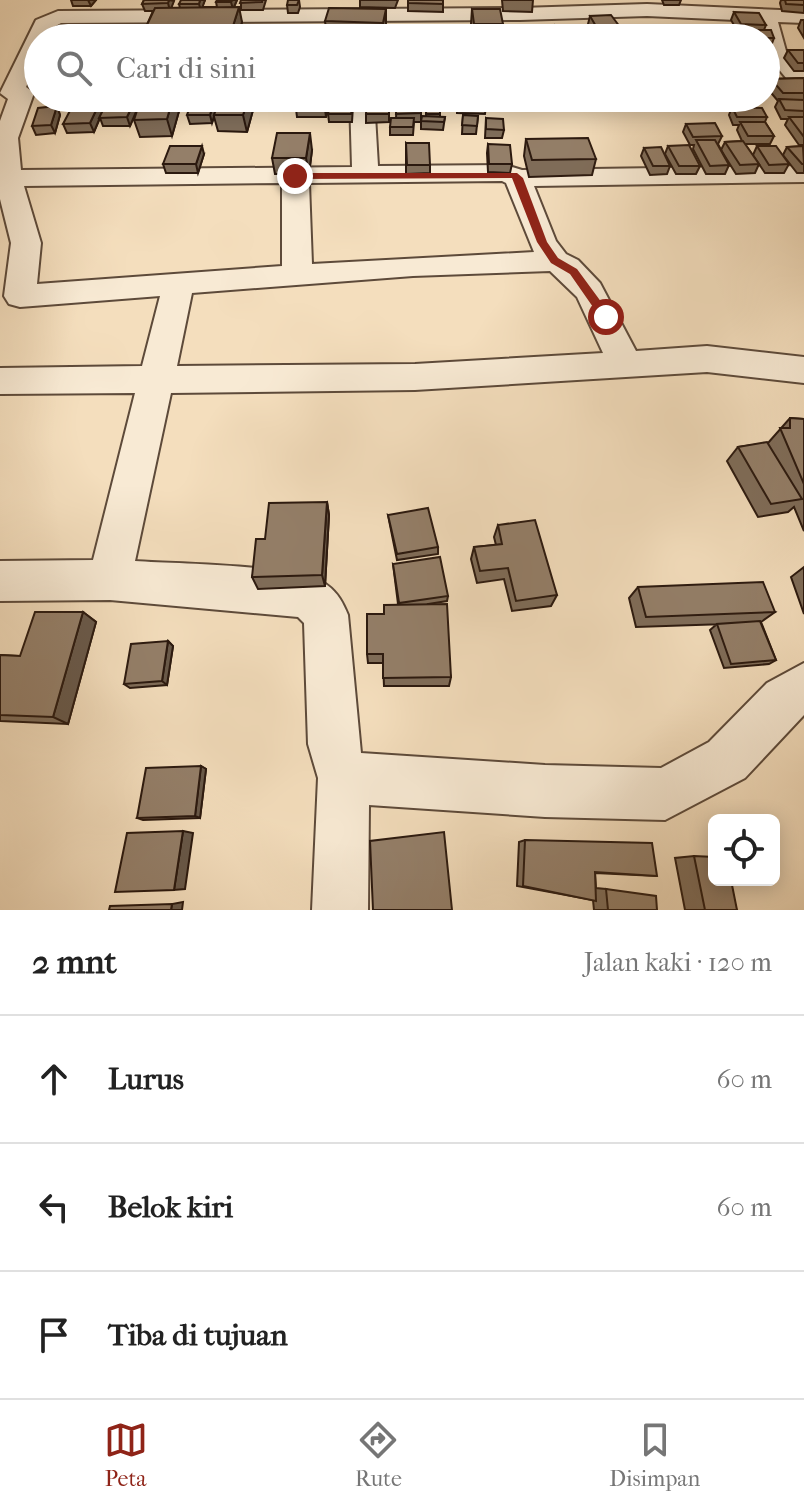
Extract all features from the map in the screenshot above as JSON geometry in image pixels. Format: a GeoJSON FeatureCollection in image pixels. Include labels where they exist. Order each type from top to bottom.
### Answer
{"type":"FeatureCollection","features":[{"type":"Feature","properties":{"kind":"street"},"geometry":{"type":"LineString","coordinates":[[43,24],[49,19],[212,7],[488,7],[520,14],[691,11],[804,17]]}},
{"type":"Feature","properties":{"kind":"street"},"geometry":{"type":"LineString","coordinates":[[691,11],[700,24]]}},
{"type":"Feature","properties":{"kind":"street"},"geometry":{"type":"LineString","coordinates":[[520,14],[523,24]]}},
{"type":"Feature","properties":{"kind":"street"},"geometry":{"type":"LineString","coordinates":[[766,14],[769,24]]}},
{"type":"Feature","properties":{"kind":"street"},"geometry":{"type":"LineString","coordinates":[[780,58],[800,80]]}},
{"type":"Feature","properties":{"kind":"street"},"geometry":{"type":"LineString","coordinates":[[18,93],[6,138],[7,207],[26,243],[10,304],[297,274],[555,261]]}},
{"type":"Feature","properties":{"kind":"street"},"geometry":{"type":"LineString","coordinates":[[363,112],[365,175]]}},
{"type":"Feature","properties":{"kind":"street"},"geometry":{"type":"LineString","coordinates":[[8,178],[506,173],[518,178],[804,174]]}},
{"type":"Feature","properties":{"kind":"street"},"geometry":{"type":"LineString","coordinates":[[295,176],[297,274]]}},
{"type":"Feature","properties":{"kind":"street"},"geometry":{"type":"LineString","coordinates":[[518,178],[542,242],[555,261],[574,271],[606,317],[624,364]]}},
{"type":"Feature","properties":{"kind":"street"},"geometry":{"type":"LineString","coordinates":[[110,580],[178,285]]}},
{"type":"Feature","properties":{"kind":"street"},"geometry":{"type":"LineString","coordinates":[[0,381],[415,377],[707,359],[804,370]]}},
{"type":"Feature","properties":{"kind":"street"},"geometry":{"type":"LineString","coordinates":[[0,581],[110,580],[278,592],[310,598],[326,615],[333,744],[344,778],[340,910]]}},
{"type":"Feature","properties":{"kind":"street"},"geometry":{"type":"LineString","coordinates":[[344,778],[545,791],[665,794],[727,760],[784,700],[804,687]]}},
{"type":"Feature","properties":{"kind":"building"},"geometry":{"type":"Polygon","coordinates":[[[144,0],[169,0],[168,3],[142,4],[144,0]]]}},
{"type":"Feature","properties":{"kind":"building"},"geometry":{"type":"Polygon","coordinates":[[[181,0],[200,0],[199,4],[179,4],[181,0]]]}},
{"type":"Feature","properties":{"kind":"building"},"geometry":{"type":"Polygon","coordinates":[[[241,0],[262,0],[262,2],[240,3],[241,0]]]}},
{"type":"Feature","properties":{"kind":"building"},"geometry":{"type":"Polygon","coordinates":[[[288,0],[299,0],[297,5],[287,5],[288,0]]]}},
{"type":"Feature","properties":{"kind":"building"},"geometry":{"type":"Polygon","coordinates":[[[408,0],[443,0],[443,4],[408,3],[408,0]]]}},
{"type":"Feature","properties":{"kind":"building"},"geometry":{"type":"Polygon","coordinates":[[[785,0],[804,0],[804,5],[786,4],[785,0]]]}},
{"type":"Feature","properties":{"kind":"building"},"geometry":{"type":"Polygon","coordinates":[[[239,7],[234,24],[147,24],[155,8],[239,7]]]}},
{"type":"Feature","properties":{"kind":"building"},"geometry":{"type":"Polygon","coordinates":[[[329,8],[386,9],[383,23],[325,21],[329,8]]]}},
{"type":"Feature","properties":{"kind":"building"},"geometry":{"type":"Polygon","coordinates":[[[472,9],[500,9],[503,24],[474,24],[472,9]]]}},
{"type":"Feature","properties":{"kind":"building"},"geometry":{"type":"Polygon","coordinates":[[[734,12],[759,13],[765,24],[741,24],[734,12]]]}},
{"type":"Feature","properties":{"kind":"building"},"geometry":{"type":"Polygon","coordinates":[[[611,15],[618,24],[595,24],[590,16],[611,15]]]}},
{"type":"Feature","properties":{"kind":"building"},"geometry":{"type":"Polygon","coordinates":[[[788,50],[804,50],[804,63],[798,63],[788,50]]]}},
{"type":"Feature","properties":{"kind":"building"},"geometry":{"type":"Polygon","coordinates":[[[804,78],[804,93],[783,93],[780,79],[804,78]]]}},
{"type":"Feature","properties":{"kind":"building"},"geometry":{"type":"Polygon","coordinates":[[[780,99],[804,100],[804,111],[785,110],[780,99]]]}},
{"type":"Feature","properties":{"kind":"building"},"geometry":{"type":"Polygon","coordinates":[[[37,112],[55,112],[51,125],[32,126],[37,112]]]}},
{"type":"Feature","properties":{"kind":"building"},"geometry":{"type":"Polygon","coordinates":[[[69,112],[95,112],[90,123],[63,124],[69,112]]]}},
{"type":"Feature","properties":{"kind":"building"},"geometry":{"type":"Polygon","coordinates":[[[102,112],[129,112],[127,117],[99,118],[102,112]]]}},
{"type":"Feature","properties":{"kind":"building"},"geometry":{"type":"Polygon","coordinates":[[[137,112],[169,112],[167,119],[134,120],[137,112]]]}},
{"type":"Feature","properties":{"kind":"building"},"geometry":{"type":"Polygon","coordinates":[[[188,112],[211,112],[210,115],[187,115],[188,112]]]}},
{"type":"Feature","properties":{"kind":"building"},"geometry":{"type":"Polygon","coordinates":[[[215,112],[244,112],[243,115],[214,115],[215,112]]]}},
{"type":"Feature","properties":{"kind":"building"},"geometry":{"type":"Polygon","coordinates":[[[328,112],[352,112],[351,114],[328,112]]]}},
{"type":"Feature","properties":{"kind":"building"},"geometry":{"type":"Polygon","coordinates":[[[366,112],[389,112],[389,114],[366,112]]]}},
{"type":"Feature","properties":{"kind":"building"},"geometry":{"type":"Polygon","coordinates":[[[734,112],[764,112],[767,117],[737,117],[734,112]]]}},
{"type":"Feature","properties":{"kind":"building"},"geometry":{"type":"Polygon","coordinates":[[[463,115],[478,116],[477,126],[462,125],[463,115]]]}},
{"type":"Feature","properties":{"kind":"building"},"geometry":{"type":"Polygon","coordinates":[[[422,116],[445,117],[444,122],[421,121],[422,116]]]}},
{"type":"Feature","properties":{"kind":"building"},"geometry":{"type":"Polygon","coordinates":[[[789,117],[804,117],[804,137],[789,117]]]}},
{"type":"Feature","properties":{"kind":"building"},"geometry":{"type":"Polygon","coordinates":[[[391,118],[414,118],[413,127],[390,127],[391,118]]]}},
{"type":"Feature","properties":{"kind":"building"},"geometry":{"type":"Polygon","coordinates":[[[486,118],[503,119],[504,130],[486,129],[486,118]]]}},
{"type":"Feature","properties":{"kind":"building"},"geometry":{"type":"Polygon","coordinates":[[[740,122],[765,122],[774,136],[748,136],[740,122]]]}},
{"type":"Feature","properties":{"kind":"building"},"geometry":{"type":"Polygon","coordinates":[[[715,123],[722,136],[693,137],[686,124],[715,123]]]}},
{"type":"Feature","properties":{"kind":"building"},"geometry":{"type":"Polygon","coordinates":[[[277,133],[310,133],[306,158],[272,158],[277,133]]]}},
{"type":"Feature","properties":{"kind":"building"},"geometry":{"type":"Polygon","coordinates":[[[588,138],[596,159],[532,160],[526,139],[588,138]]]}},
{"type":"Feature","properties":{"kind":"building"},"geometry":{"type":"Polygon","coordinates":[[[696,140],[715,140],[729,165],[710,166],[696,140]]]}},
{"type":"Feature","properties":{"kind":"building"},"geometry":{"type":"Polygon","coordinates":[[[743,141],[759,164],[740,165],[725,142],[743,141]]]}},
{"type":"Feature","properties":{"kind":"building"},"geometry":{"type":"Polygon","coordinates":[[[406,143],[429,143],[430,165],[407,165],[406,143]]]}},
{"type":"Feature","properties":{"kind":"building"},"geometry":{"type":"Polygon","coordinates":[[[488,144],[510,145],[512,164],[489,164],[488,144]]]}},
{"type":"Feature","properties":{"kind":"building"},"geometry":{"type":"Polygon","coordinates":[[[689,145],[700,166],[679,166],[668,146],[689,145]]]}},
{"type":"Feature","properties":{"kind":"building"},"geometry":{"type":"Polygon","coordinates":[[[170,146],[202,146],[196,164],[163,164],[170,146]]]}},
{"type":"Feature","properties":{"kind":"building"},"geometry":{"type":"Polygon","coordinates":[[[757,146],[776,146],[789,164],[769,165],[757,146]]]}},
{"type":"Feature","properties":{"kind":"building"},"geometry":{"type":"Polygon","coordinates":[[[803,146],[804,164],[802,164],[787,147],[803,146]]]}},
{"type":"Feature","properties":{"kind":"building"},"geometry":{"type":"Polygon","coordinates":[[[661,147],[670,166],[653,166],[644,148],[661,147]]]}},
{"type":"Feature","properties":{"kind":"building"},"geometry":{"type":"Polygon","coordinates":[[[790,418],[804,419],[804,484],[780,428],[790,428],[790,418]]]}},
{"type":"Feature","properties":{"kind":"building"},"geometry":{"type":"Polygon","coordinates":[[[767,442],[802,499],[771,504],[738,447],[767,442]]]}},
{"type":"Feature","properties":{"kind":"building"},"geometry":{"type":"Polygon","coordinates":[[[327,502],[322,575],[252,577],[256,539],[265,539],[269,503],[327,502]]]}},
{"type":"Feature","properties":{"kind":"building"},"geometry":{"type":"Polygon","coordinates":[[[428,508],[438,547],[397,554],[388,515],[428,508]]]}},
{"type":"Feature","properties":{"kind":"building"},"geometry":{"type":"Polygon","coordinates":[[[535,520],[557,595],[516,601],[508,568],[480,571],[474,547],[502,544],[498,525],[535,520]]]}},
{"type":"Feature","properties":{"kind":"building"},"geometry":{"type":"Polygon","coordinates":[[[440,557],[448,596],[399,603],[393,564],[440,557]]]}},
{"type":"Feature","properties":{"kind":"building"},"geometry":{"type":"Polygon","coordinates":[[[763,582],[775,612],[646,617],[638,587],[763,582]]]}},
{"type":"Feature","properties":{"kind":"building"},"geometry":{"type":"Polygon","coordinates":[[[447,604],[451,677],[383,678],[383,654],[367,654],[367,614],[384,614],[384,605],[447,604]]]}},
{"type":"Feature","properties":{"kind":"building"},"geometry":{"type":"Polygon","coordinates":[[[35,612],[83,612],[53,717],[0,715],[0,655],[20,656],[35,612]]]}},
{"type":"Feature","properties":{"kind":"building"},"geometry":{"type":"Polygon","coordinates":[[[760,621],[776,660],[731,664],[717,624],[760,621]]]}},
{"type":"Feature","properties":{"kind":"building"},"geometry":{"type":"Polygon","coordinates":[[[168,641],[162,681],[124,684],[131,644],[168,641]]]}},
{"type":"Feature","properties":{"kind":"building"},"geometry":{"type":"Polygon","coordinates":[[[201,766],[195,816],[137,818],[146,768],[201,766]]]}},
{"type":"Feature","properties":{"kind":"building"},"geometry":{"type":"Polygon","coordinates":[[[183,831],[174,890],[115,892],[127,833],[183,831]]]}},
{"type":"Feature","properties":{"kind":"building"},"geometry":{"type":"Polygon","coordinates":[[[444,832],[452,910],[373,910],[370,841],[444,832]]]}},
{"type":"Feature","properties":{"kind":"building"},"geometry":{"type":"Polygon","coordinates":[[[525,840],[652,843],[657,876],[595,872],[596,901],[523,886],[525,840]]]}},
{"type":"Feature","properties":{"kind":"building"},"geometry":{"type":"Polygon","coordinates":[[[694,856],[708,857],[708,886],[732,886],[737,910],[705,910],[694,856]]]}},
{"type":"Feature","properties":{"kind":"building"},"geometry":{"type":"Polygon","coordinates":[[[606,889],[656,896],[657,910],[608,910],[606,889]]]}},
{"type":"Feature","properties":{"kind":"building"},"geometry":{"type":"Polygon","coordinates":[[[172,904],[171,910],[109,910],[110,906],[172,904]]]}},
{"type":"Feature","properties":{"kind":"route"},"geometry":{"type":"LineString","coordinates":[[295,176],[514,175],[518,178],[542,242],[555,261],[568,265],[574,271],[606,317]]}}]}
